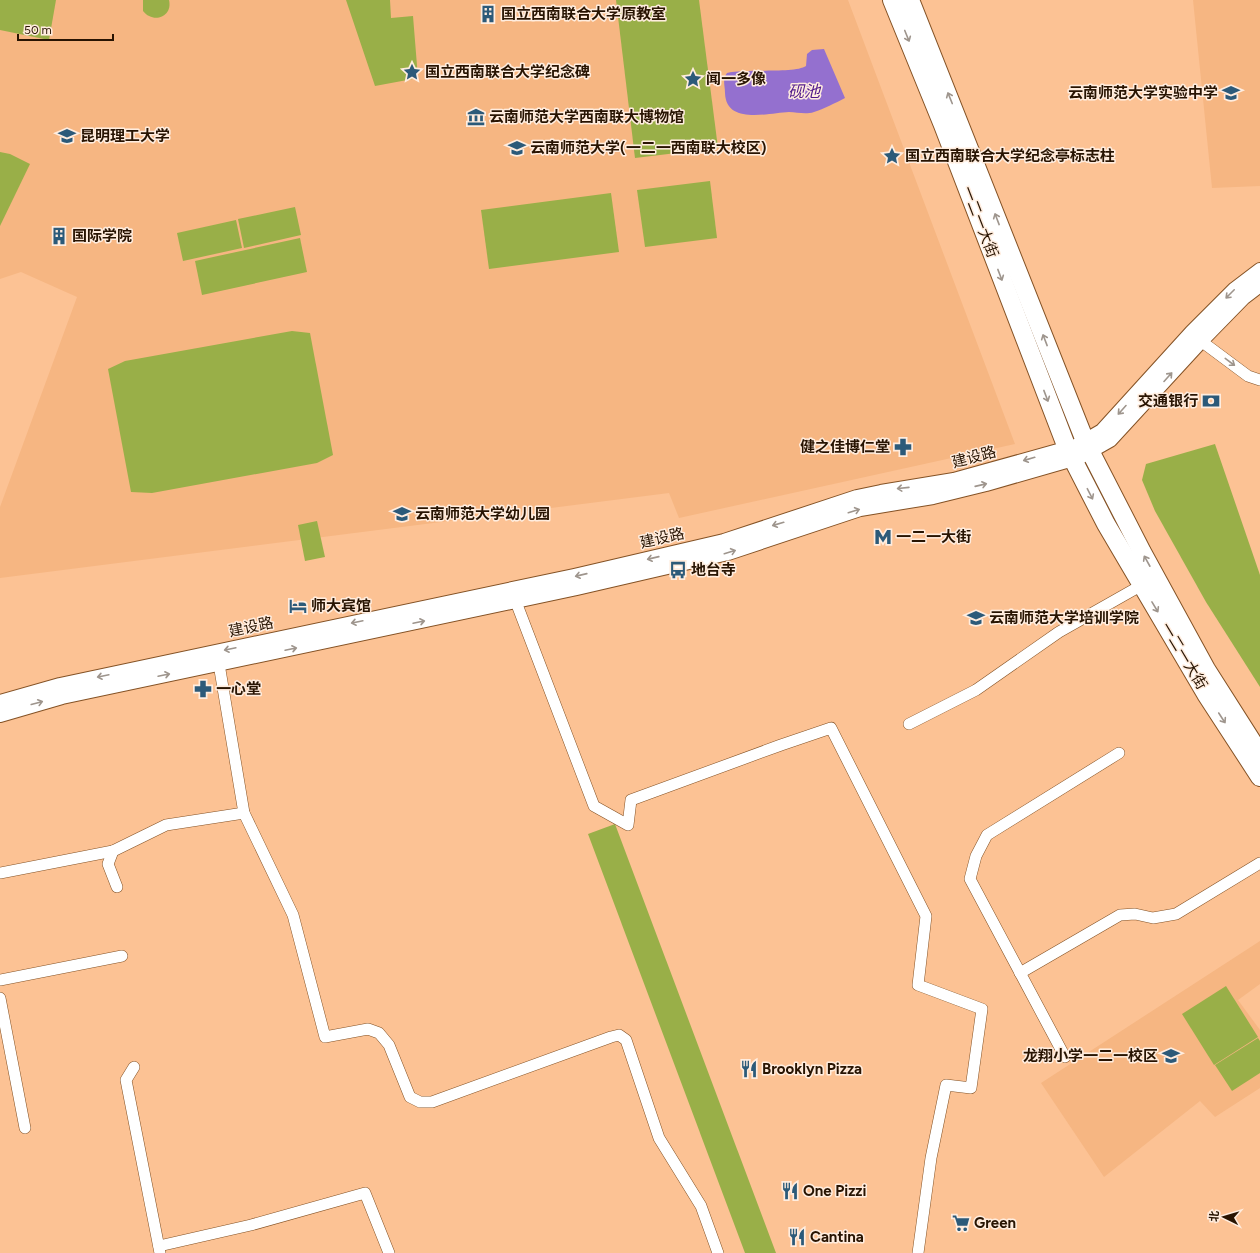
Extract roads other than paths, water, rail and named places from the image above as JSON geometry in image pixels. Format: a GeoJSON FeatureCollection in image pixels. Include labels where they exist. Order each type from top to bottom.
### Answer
{"type":"FeatureCollection","features":[{"type":"Feature","properties":{"kind":"main road","name":"一二一大街"},"geometry":{"type":"LineString","coordinates":[[892,0],[943,126],[1070,454],[1106,524],[1206,694],[1260,777]]}},
{"type":"Feature","properties":{"kind":"main road","name":"一二一大街"},"geometry":{"type":"LineString","coordinates":[[910,0],[1087,447],[1202,662],[1260,754]]}},
{"type":"Feature","properties":{"kind":"street","name":"建设路"},"geometry":{"type":"LineString","coordinates":[[1087,447],[1235,289],[1260,270]]}},
{"type":"Feature","properties":{"kind":"street","name":"建设路"},"geometry":{"type":"LineString","coordinates":[[0,714],[62,697],[516,602],[728,553],[860,509],[932,497],[980,486],[1110,440],[1201,341],[1243,298],[1260,285]]}},
{"type":"Feature","properties":{"kind":"street"},"geometry":{"type":"LineString","coordinates":[[1201,341],[1248,376],[1260,380]]}},
{"type":"Feature","properties":{"kind":"street","name":"建设路"},"geometry":{"type":"LineString","coordinates":[[0,702],[60,685],[517,590],[704,546],[783,523],[857,497],[954,480],[1070,454]]}},
{"type":"Feature","properties":{"kind":"street"},"geometry":{"type":"LineString","coordinates":[[909,724],[976,690],[1059,632],[1142,585]]}},
{"type":"Feature","properties":{"kind":"street"},"geometry":{"type":"LineString","coordinates":[[516,602],[594,806],[628,825],[631,800],[831,728],[926,916],[918,984],[982,1009],[971,1088],[946,1085],[931,1158],[918,1253]]}},
{"type":"Feature","properties":{"kind":"street"},"geometry":{"type":"LineString","coordinates":[[219,664],[244,813],[293,915],[325,1037],[368,1029],[379,1033],[389,1045],[410,1097],[420,1102],[432,1102],[619,1035],[626,1040],[659,1138],[701,1206],[718,1253]]}},
{"type":"Feature","properties":{"kind":"street"},"geometry":{"type":"LineString","coordinates":[[1065,1057],[970,879],[976,856],[987,835],[1119,753]]}},
{"type":"Feature","properties":{"kind":"street"},"geometry":{"type":"LineString","coordinates":[[0,873],[113,851],[166,825],[244,813]]}},
{"type":"Feature","properties":{"kind":"street"},"geometry":{"type":"LineString","coordinates":[[113,851],[108,864],[117,887]]}},
{"type":"Feature","properties":{"kind":"street"},"geometry":{"type":"LineString","coordinates":[[1020,973],[1120,915],[1135,914],[1153,918],[1176,914],[1260,863]]}},
{"type":"Feature","properties":{"kind":"street"},"geometry":{"type":"LineString","coordinates":[[0,980],[122,956]]}},
{"type":"Feature","properties":{"kind":"street"},"geometry":{"type":"LineString","coordinates":[[0,998],[25,1128]]}},
{"type":"Feature","properties":{"kind":"street"},"geometry":{"type":"LineString","coordinates":[[134,1066],[126,1080],[159,1249],[365,1193],[389,1253]]}},
{"type":"Feature","properties":{"kind":"water","name":"砚池"},"geometry":{"type":"Polygon","coordinates":[[[824,49],[845,98],[814,112],[789,112],[760,115],[740,113],[732,110],[727,103],[724,83],[727,73],[791,70],[800,68],[806,66],[807,54],[812,50],[824,49]]]}},
{"type":"Feature","properties":{"kind":"place","name":"国立西南联合大学原教室"},"geometry":{"type":"Point","coordinates":[488,14]}},
{"type":"Feature","properties":{"kind":"place","name":"国立西南联合大学纪念碑"},"geometry":{"type":"Point","coordinates":[412,72]}},
{"type":"Feature","properties":{"kind":"place","name":"闻一多像"},"geometry":{"type":"Point","coordinates":[693,79]}},
{"type":"Feature","properties":{"kind":"place","name":"云南师范大学实验中学"},"geometry":{"type":"Point","coordinates":[1231,93]}},
{"type":"Feature","properties":{"kind":"place","name":"云南师范大学西南联大博物馆"},"geometry":{"type":"Point","coordinates":[476,117]}},
{"type":"Feature","properties":{"kind":"place","name":"昆明理工大学"},"geometry":{"type":"Point","coordinates":[67,136]}},
{"type":"Feature","properties":{"kind":"place","name":"云南师范大学(一二一西南联大校区)"},"geometry":{"type":"Point","coordinates":[517,148]}},
{"type":"Feature","properties":{"kind":"place","name":"国立西南联合大学纪念亭标志柱"},"geometry":{"type":"Point","coordinates":[892,156]}},
{"type":"Feature","properties":{"kind":"place","name":"国际学院"},"geometry":{"type":"Point","coordinates":[59,236]}},
{"type":"Feature","properties":{"kind":"place","name":"交通银行"},"geometry":{"type":"Point","coordinates":[1211,401]}},
{"type":"Feature","properties":{"kind":"place","name":"健之佳博仁堂"},"geometry":{"type":"Point","coordinates":[903,447]}},
{"type":"Feature","properties":{"kind":"place","name":"云南师范大学幼儿园"},"geometry":{"type":"Point","coordinates":[402,514]}},
{"type":"Feature","properties":{"kind":"place","name":"一二一大街"},"geometry":{"type":"Point","coordinates":[883,537]}},
{"type":"Feature","properties":{"kind":"place","name":"地台寺"},"geometry":{"type":"Point","coordinates":[678,570]}},
{"type":"Feature","properties":{"kind":"place","name":"师大宾馆"},"geometry":{"type":"Point","coordinates":[298,606]}},
{"type":"Feature","properties":{"kind":"place","name":"云南师范大学培训学院"},"geometry":{"type":"Point","coordinates":[976,618]}},
{"type":"Feature","properties":{"kind":"place","name":"一心堂"},"geometry":{"type":"Point","coordinates":[203,689]}},
{"type":"Feature","properties":{"kind":"place","name":"龙翔小学一二一校区"},"geometry":{"type":"Point","coordinates":[1171,1056]}},
{"type":"Feature","properties":{"kind":"place","name":"Brooklyn Pizza"},"geometry":{"type":"Point","coordinates":[749,1069]}},
{"type":"Feature","properties":{"kind":"place","name":"One Pizzi"},"geometry":{"type":"Point","coordinates":[790,1191]}},
{"type":"Feature","properties":{"kind":"place","name":"Green"},"geometry":{"type":"Point","coordinates":[961,1223]}},
{"type":"Feature","properties":{"kind":"place","name":"Cantina"},"geometry":{"type":"Point","coordinates":[797,1237]}}]}
